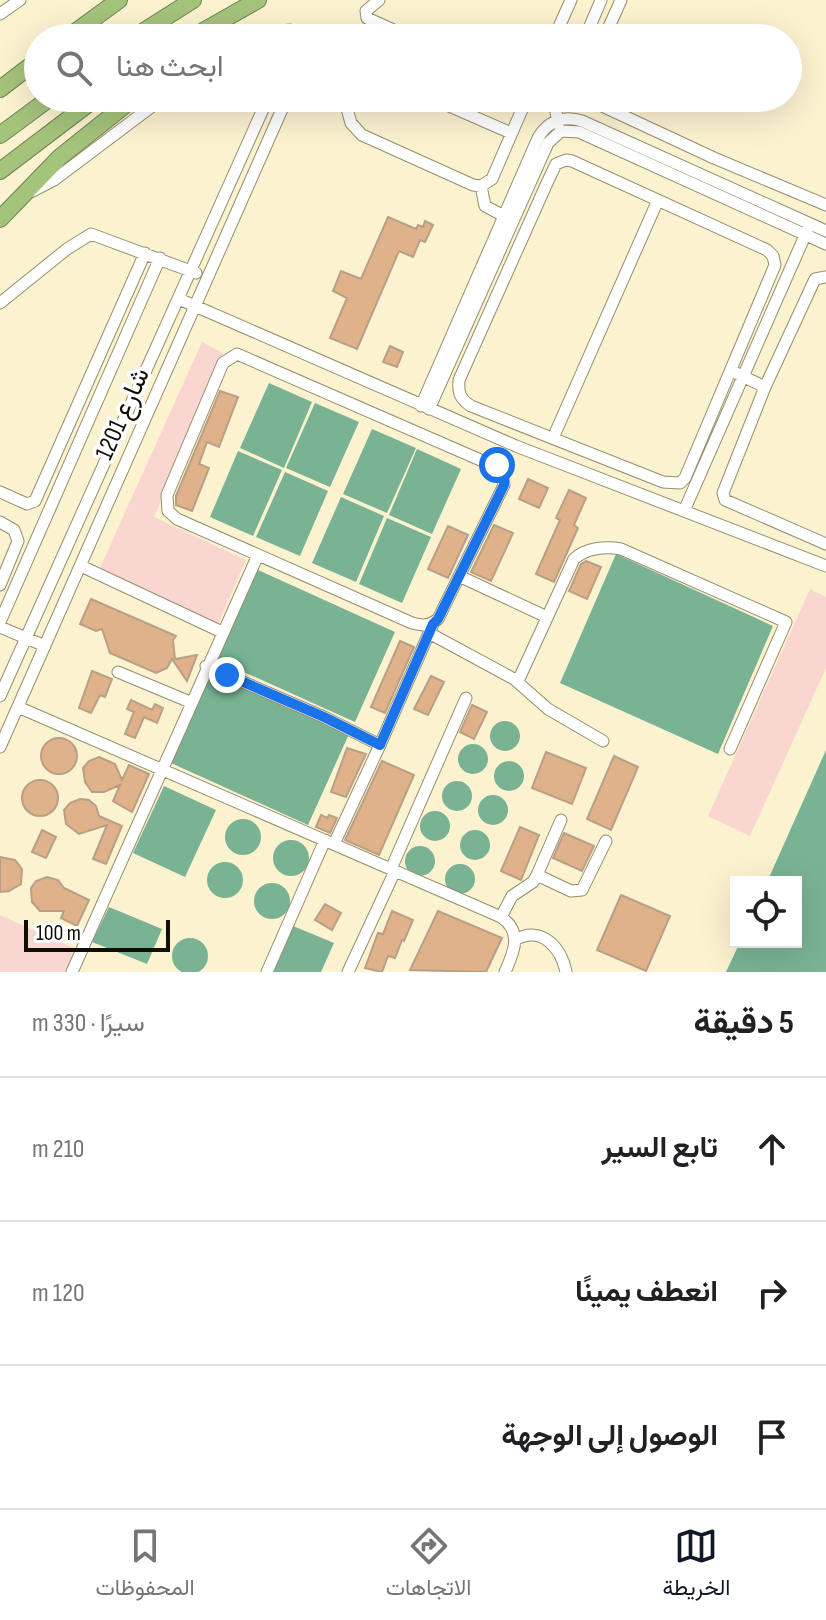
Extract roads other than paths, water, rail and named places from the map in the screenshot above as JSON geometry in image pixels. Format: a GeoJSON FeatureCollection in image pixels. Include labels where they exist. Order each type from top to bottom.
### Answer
{"type":"FeatureCollection","features":[{"type":"Feature","properties":{"kind":"highway"},"geometry":{"type":"LineString","coordinates":[[86,24],[119,0]]}},
{"type":"Feature","properties":{"kind":"highway"},"geometry":{"type":"LineString","coordinates":[[155,24],[193,0]]}},
{"type":"Feature","properties":{"kind":"highway"},"geometry":{"type":"LineString","coordinates":[[216,24],[254,2]]}},
{"type":"Feature","properties":{"kind":"highway"},"geometry":{"type":"LineString","coordinates":[[230,24],[254,2]]}},
{"type":"Feature","properties":{"kind":"highway"},"geometry":{"type":"LineString","coordinates":[[3,91],[24,72]]}},
{"type":"Feature","properties":{"kind":"highway"},"geometry":{"type":"LineString","coordinates":[[0,135],[31,112]]}},
{"type":"Feature","properties":{"kind":"highway"},"geometry":{"type":"LineString","coordinates":[[0,171],[78,112]]}},
{"type":"Feature","properties":{"kind":"highway"},"geometry":{"type":"LineString","coordinates":[[0,219],[60,157],[116,112]]}},
{"type":"Feature","properties":{"kind":"street"},"geometry":{"type":"LineString","coordinates":[[0,14],[20,0]]}},
{"type":"Feature","properties":{"kind":"street"},"geometry":{"type":"LineString","coordinates":[[379,0],[366,11],[367,18],[380,24]]}},
{"type":"Feature","properties":{"kind":"street"},"geometry":{"type":"LineString","coordinates":[[560,24],[571,0]]}},
{"type":"Feature","properties":{"kind":"street"},"geometry":{"type":"LineString","coordinates":[[591,24],[601,0]]}},
{"type":"Feature","properties":{"kind":"street"},"geometry":{"type":"LineString","coordinates":[[610,24],[621,0]]}},
{"type":"Feature","properties":{"kind":"street"},"geometry":{"type":"LineString","coordinates":[[25,194],[54,180],[144,112]]}},
{"type":"Feature","properties":{"kind":"street","name":"شارع 1201"},"geometry":{"type":"LineString","coordinates":[[0,696],[262,112]]}},
{"type":"Feature","properties":{"kind":"street","name":"شارع 1201"},"geometry":{"type":"LineString","coordinates":[[0,747],[281,112]]}},
{"type":"Feature","properties":{"kind":"street"},"geometry":{"type":"LineString","coordinates":[[348,112],[351,123],[362,135],[481,186],[492,179],[521,112]]}},
{"type":"Feature","properties":{"kind":"street"},"geometry":{"type":"LineString","coordinates":[[463,112],[511,133]]}},
{"type":"Feature","properties":{"kind":"street"},"geometry":{"type":"LineString","coordinates":[[425,408],[559,125],[559,112]]}},
{"type":"Feature","properties":{"kind":"street"},"geometry":{"type":"LineString","coordinates":[[615,112],[826,205]]}},
{"type":"Feature","properties":{"kind":"street"},"geometry":{"type":"LineString","coordinates":[[425,408],[542,131],[559,125],[579,132],[808,229],[826,231]]}},
{"type":"Feature","properties":{"kind":"street"},"geometry":{"type":"LineString","coordinates":[[684,511],[738,374],[775,265],[773,256],[767,250],[572,161],[556,164],[459,380],[458,391],[464,401],[663,482],[680,483],[738,374],[808,229]]}},
{"type":"Feature","properties":{"kind":"street"},"geometry":{"type":"LineString","coordinates":[[481,186],[485,206],[504,216]]}},
{"type":"Feature","properties":{"kind":"street"},"geometry":{"type":"LineString","coordinates":[[553,438],[658,200]]}},
{"type":"Feature","properties":{"kind":"street"},"geometry":{"type":"LineString","coordinates":[[808,229],[826,244]]}},
{"type":"Feature","properties":{"kind":"street"},"geometry":{"type":"LineString","coordinates":[[0,303],[86,235],[96,234],[207,278]]}},
{"type":"Feature","properties":{"kind":"street"},"geometry":{"type":"LineString","coordinates":[[0,492],[27,504],[35,501],[145,253]]}},
{"type":"Feature","properties":{"kind":"street"},"geometry":{"type":"LineString","coordinates":[[45,646],[0,624],[160,258]]}},
{"type":"Feature","properties":{"kind":"street"},"geometry":{"type":"LineString","coordinates":[[826,277],[815,279],[765,387],[723,493],[725,500],[826,544]]}},
{"type":"Feature","properties":{"kind":"street"},"geometry":{"type":"LineString","coordinates":[[179,299],[425,408],[826,566]]}},
{"type":"Feature","properties":{"kind":"street"},"geometry":{"type":"LineString","coordinates":[[267,972],[329,842],[380,745],[431,628],[504,485],[501,469],[237,354],[223,363],[167,495],[166,506],[177,519],[412,623],[431,628],[518,681],[548,709],[603,741]]}},
{"type":"Feature","properties":{"kind":"street"},"geometry":{"type":"LineString","coordinates":[[738,374],[765,387]]}},
{"type":"Feature","properties":{"kind":"street"},"geometry":{"type":"LineString","coordinates":[[600,479],[608,460]]}},
{"type":"Feature","properties":{"kind":"street"},"geometry":{"type":"LineString","coordinates":[[0,522],[14,530],[18,541],[0,585]]}},
{"type":"Feature","properties":{"kind":"street"},"geometry":{"type":"LineString","coordinates":[[792,553],[799,532]]}},
{"type":"Feature","properties":{"kind":"street"},"geometry":{"type":"LineString","coordinates":[[518,681],[574,559],[586,551],[609,547],[627,551],[786,622],[730,749]]}},
{"type":"Feature","properties":{"kind":"street"},"geometry":{"type":"LineString","coordinates":[[72,972],[258,555]]}},
{"type":"Feature","properties":{"kind":"street"},"geometry":{"type":"LineString","coordinates":[[81,566],[222,632]]}},
{"type":"Feature","properties":{"kind":"street"},"geometry":{"type":"LineString","coordinates":[[459,576],[547,617]]}},
{"type":"Feature","properties":{"kind":"street"},"geometry":{"type":"LineString","coordinates":[[206,666],[380,745]]}},
{"type":"Feature","properties":{"kind":"street"},"geometry":{"type":"LineString","coordinates":[[118,672],[190,702]]}},
{"type":"Feature","properties":{"kind":"street"},"geometry":{"type":"LineString","coordinates":[[348,972],[466,698]]}},
{"type":"Feature","properties":{"kind":"street"},"geometry":{"type":"LineString","coordinates":[[18,707],[501,917],[511,926],[515,940],[505,972]]}},
{"type":"Feature","properties":{"kind":"street"},"geometry":{"type":"LineString","coordinates":[[501,917],[512,896],[529,885],[537,875],[561,820]]}},
{"type":"Feature","properties":{"kind":"street"},"geometry":{"type":"LineString","coordinates":[[537,875],[571,891],[582,890],[606,841]]}},
{"type":"Feature","properties":{"kind":"street"},"geometry":{"type":"LineString","coordinates":[[515,940],[532,934],[547,939],[560,954],[566,972]]}}]}
